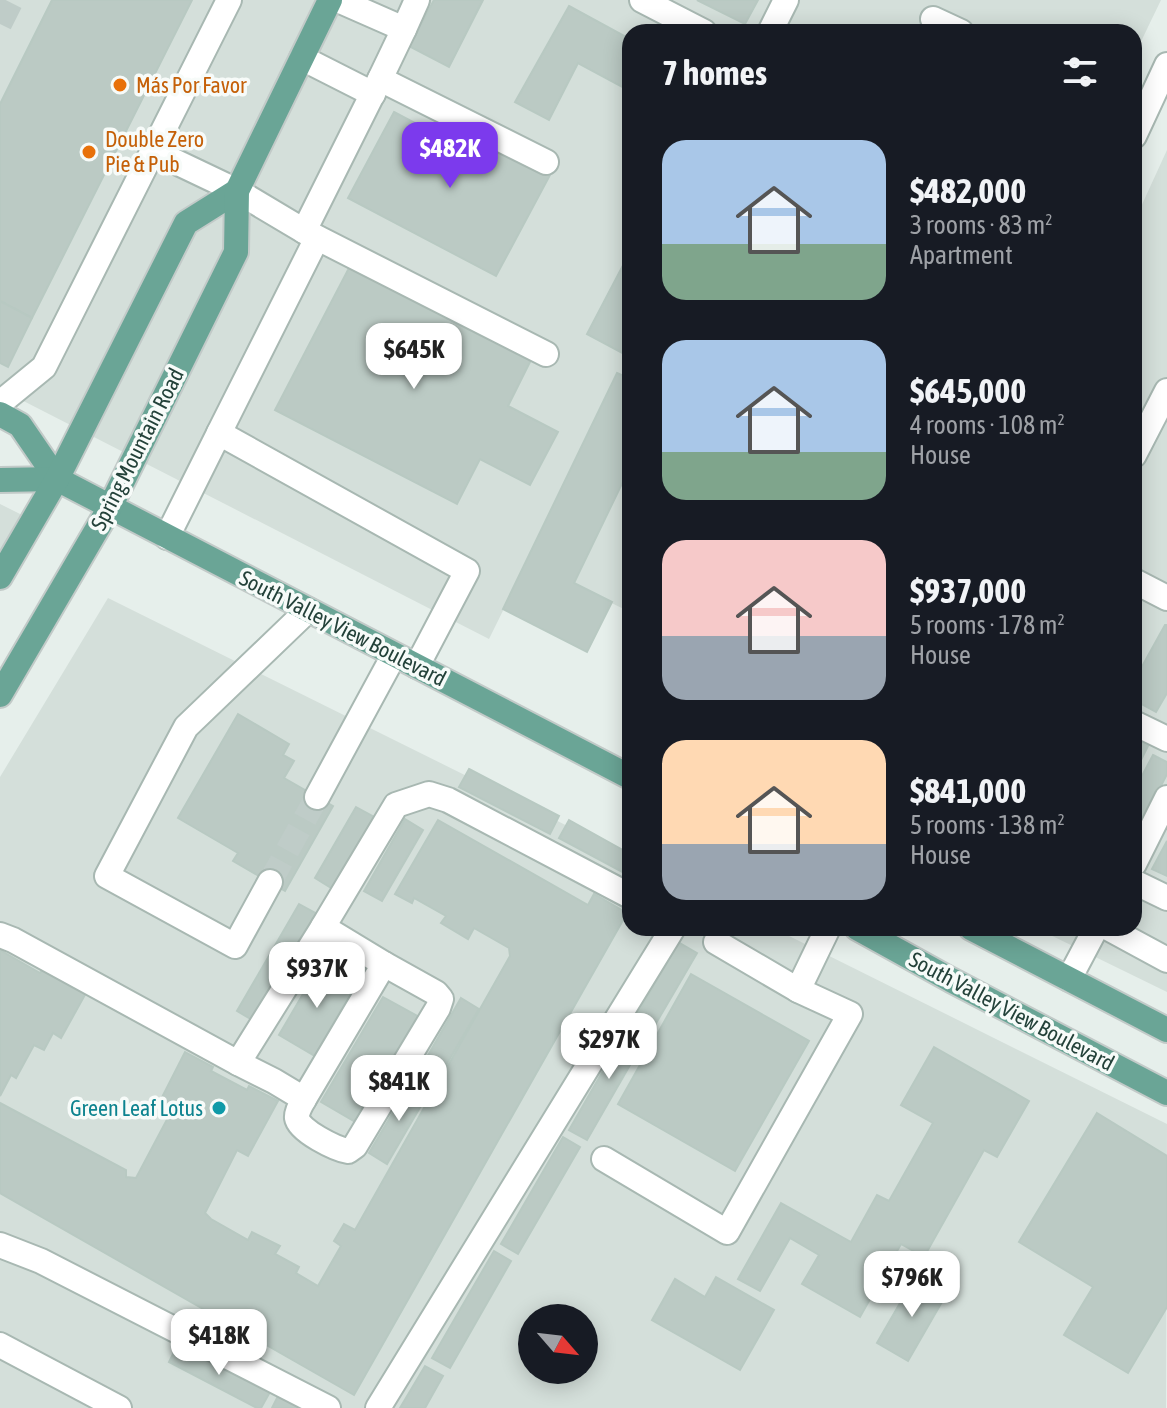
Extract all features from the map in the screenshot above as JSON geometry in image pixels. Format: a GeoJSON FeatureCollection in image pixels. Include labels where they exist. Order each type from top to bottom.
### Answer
{"type":"FeatureCollection","features":[{"type":"Feature","properties":{"kind":"main road","name":"Spring Mountain Road"},"geometry":{"type":"LineString","coordinates":[[0,695],[110,507],[236,252],[237,191],[330,0]]}},
{"type":"Feature","properties":{"kind":"main road"},"geometry":{"type":"LineString","coordinates":[[0,577],[57,479],[186,223],[237,191]]}},
{"type":"Feature","properties":{"kind":"main road","name":"South Valley View Boulevard"},"geometry":{"type":"LineString","coordinates":[[0,414],[20,425],[57,479],[622,773]]}},
{"type":"Feature","properties":{"kind":"main road","name":"South Valley View Boulevard"},"geometry":{"type":"LineString","coordinates":[[0,480],[57,479]]}},
{"type":"Feature","properties":{"kind":"main road","name":"South Valley View Boulevard"},"geometry":{"type":"LineString","coordinates":[[871,936],[1167,1093]]}},
{"type":"Feature","properties":{"kind":"main road"},"geometry":{"type":"LineString","coordinates":[[986,936],[1167,1030]]}},
{"type":"Feature","properties":{"kind":"street"},"geometry":{"type":"LineString","coordinates":[[0,403],[44,367],[229,0]]}},
{"type":"Feature","properties":{"kind":"street"},"geometry":{"type":"LineString","coordinates":[[338,0],[404,29]]}},
{"type":"Feature","properties":{"kind":"street"},"geometry":{"type":"LineString","coordinates":[[167,537],[219,433],[417,0]]}},
{"type":"Feature","properties":{"kind":"street"},"geometry":{"type":"LineString","coordinates":[[642,0],[688,24]]}},
{"type":"Feature","properties":{"kind":"street"},"geometry":{"type":"LineString","coordinates":[[774,24],[786,0]]}},
{"type":"Feature","properties":{"kind":"street"},"geometry":{"type":"LineString","coordinates":[[933,19],[944,24]]}},
{"type":"Feature","properties":{"kind":"street"},"geometry":{"type":"LineString","coordinates":[[302,58],[377,86],[546,162]]}},
{"type":"Feature","properties":{"kind":"street"},"geometry":{"type":"LineString","coordinates":[[1142,111],[1167,65]]}},
{"type":"Feature","properties":{"kind":"street"},"geometry":{"type":"LineString","coordinates":[[153,151],[237,191],[311,235],[546,354]]}},
{"type":"Feature","properties":{"kind":"street"},"geometry":{"type":"LineString","coordinates":[[1142,439],[1167,391]]}},
{"type":"Feature","properties":{"kind":"street"},"geometry":{"type":"LineString","coordinates":[[219,433],[467,571],[417,666]]}},
{"type":"Feature","properties":{"kind":"street"},"geometry":{"type":"LineString","coordinates":[[1142,585],[1167,598]]}},
{"type":"Feature","properties":{"kind":"street"},"geometry":{"type":"LineString","coordinates":[[270,882],[235,946],[107,876],[186,727],[308,610]]}},
{"type":"Feature","properties":{"kind":"street"},"geometry":{"type":"LineString","coordinates":[[317,797],[394,655]]}},
{"type":"Feature","properties":{"kind":"street"},"geometry":{"type":"LineString","coordinates":[[1142,727],[1167,739]]}},
{"type":"Feature","properties":{"kind":"street"},"geometry":{"type":"LineString","coordinates":[[238,1063],[396,805],[429,794],[448,800],[622,892]]}},
{"type":"Feature","properties":{"kind":"street"},"geometry":{"type":"LineString","coordinates":[[1142,848],[1167,798]]}},
{"type":"Feature","properties":{"kind":"street"},"geometry":{"type":"LineString","coordinates":[[1142,886],[1167,898]]}},
{"type":"Feature","properties":{"kind":"street"},"geometry":{"type":"LineString","coordinates":[[323,927],[436,993],[441,999],[355,1146],[348,1151],[304,1129],[297,1116],[384,964]]}},
{"type":"Feature","properties":{"kind":"street"},"geometry":{"type":"LineString","coordinates":[[0,935],[304,1099]]}},
{"type":"Feature","properties":{"kind":"street"},"geometry":{"type":"LineString","coordinates":[[378,1408],[668,936]]}},
{"type":"Feature","properties":{"kind":"street"},"geometry":{"type":"LineString","coordinates":[[798,990],[824,936]]}},
{"type":"Feature","properties":{"kind":"street"},"geometry":{"type":"LineString","coordinates":[[1069,979],[1092,936]]}},
{"type":"Feature","properties":{"kind":"street"},"geometry":{"type":"LineString","coordinates":[[1123,936],[1167,960]]}},
{"type":"Feature","properties":{"kind":"street"},"geometry":{"type":"LineString","coordinates":[[604,1159],[727,1232],[850,1014],[798,990],[716,942]]}},
{"type":"Feature","properties":{"kind":"street"},"geometry":{"type":"LineString","coordinates":[[0,1245],[41,1261],[328,1408]]}},
{"type":"Feature","properties":{"kind":"street"},"geometry":{"type":"LineString","coordinates":[[0,1345],[119,1408]]}},
{"type":"Feature","properties":{"kind":"shaded area"},"geometry":{"type":"Polygon","coordinates":[[[0,0],[1161,0],[1142,39],[1142,24],[622,24],[622,608],[527,562],[489,639],[0,389],[0,0]]]}},
{"type":"Feature","properties":{"kind":"shaded area"},"geometry":{"type":"Polygon","coordinates":[[[1167,150],[1167,992],[1052,936],[1142,936],[1142,205],[1167,150]]]}},
{"type":"Feature","properties":{"kind":"shaded area"},"geometry":{"type":"Polygon","coordinates":[[[0,504],[22,515],[0,552],[0,504]]]}},
{"type":"Feature","properties":{"kind":"shaded area"},"geometry":{"type":"Polygon","coordinates":[[[108,598],[622,853],[622,936],[789,936],[1167,1124],[1166,1408],[0,1408],[0,777],[108,598]]]}},
{"type":"Feature","properties":{"kind":"building"},"geometry":{"type":"Polygon","coordinates":[[[52,0],[192,0],[32,318],[0,301],[0,104],[52,0]]]}},
{"type":"Feature","properties":{"kind":"building"},"geometry":{"type":"Polygon","coordinates":[[[434,0],[483,0],[449,67],[409,46],[434,0]]]}},
{"type":"Feature","properties":{"kind":"building"},"geometry":{"type":"Polygon","coordinates":[[[697,0],[758,0],[745,24],[697,0]]]}},
{"type":"Feature","properties":{"kind":"building"},"geometry":{"type":"Polygon","coordinates":[[[569,6],[622,35],[622,87],[578,63],[549,120],[515,102],[569,6]]]}},
{"type":"Feature","properties":{"kind":"building"},"geometry":{"type":"Polygon","coordinates":[[[394,112],[441,137],[448,121],[550,175],[496,276],[348,198],[394,112]]]}},
{"type":"Feature","properties":{"kind":"building"},"geometry":{"type":"Polygon","coordinates":[[[350,266],[531,360],[508,406],[558,432],[530,485],[480,459],[457,504],[275,410],[350,266]]]}},
{"type":"Feature","properties":{"kind":"building"},"geometry":{"type":"Polygon","coordinates":[[[622,267],[622,353],[587,334],[622,267]]]}},
{"type":"Feature","properties":{"kind":"building"},"geometry":{"type":"Polygon","coordinates":[[[0,301],[32,318],[8,367],[0,363],[0,301]]]}},
{"type":"Feature","properties":{"kind":"building"},"geometry":{"type":"Polygon","coordinates":[[[617,373],[622,375],[622,484],[574,583],[612,602],[587,652],[503,609],[617,373]]]}},
{"type":"Feature","properties":{"kind":"building"},"geometry":{"type":"Polygon","coordinates":[[[1167,625],[1167,693],[1156,712],[1142,704],[1142,667],[1167,625]]]}},
{"type":"Feature","properties":{"kind":"building"},"geometry":{"type":"Polygon","coordinates":[[[238,714],[289,744],[283,755],[294,761],[284,778],[333,806],[285,891],[233,861],[238,853],[178,818],[238,714]]]}},
{"type":"Feature","properties":{"kind":"building"},"geometry":{"type":"Polygon","coordinates":[[[1142,743],[1148,746],[1142,758],[1142,743]]]}},
{"type":"Feature","properties":{"kind":"building"},"geometry":{"type":"Polygon","coordinates":[[[1153,755],[1167,762],[1167,774],[1142,822],[1142,776],[1153,755]]]}},
{"type":"Feature","properties":{"kind":"building"},"geometry":{"type":"Polygon","coordinates":[[[469,769],[559,816],[550,834],[459,787],[469,769]]]}},
{"type":"Feature","properties":{"kind":"building"},"geometry":{"type":"Polygon","coordinates":[[[356,807],[374,817],[333,889],[315,878],[356,807]]]}},
{"type":"Feature","properties":{"kind":"building"},"geometry":{"type":"Polygon","coordinates":[[[405,819],[423,830],[382,901],[364,891],[405,819]]]}},
{"type":"Feature","properties":{"kind":"building","name":"Green Leaf Lotus"},"geometry":{"type":"Polygon","coordinates":[[[438,820],[588,905],[594,894],[622,910],[622,922],[354,1395],[0,1193],[0,1103],[126,1170],[126,1177],[136,1178],[171,1112],[158,1105],[185,1052],[213,1067],[211,1071],[247,1090],[249,1086],[278,1101],[248,1156],[237,1150],[205,1213],[248,1240],[252,1232],[280,1246],[275,1254],[299,1267],[296,1273],[318,1286],[341,1246],[334,1241],[344,1224],[355,1230],[510,956],[509,948],[474,928],[468,939],[441,923],[446,916],[414,898],[412,903],[395,894],[438,820]]]}},
{"type":"Feature","properties":{"kind":"building"},"geometry":{"type":"Polygon","coordinates":[[[569,820],[622,850],[622,872],[559,838],[569,820]]]}},
{"type":"Feature","properties":{"kind":"building"},"geometry":{"type":"Polygon","coordinates":[[[1167,841],[1167,876],[1152,869],[1167,841]]]}},
{"type":"Feature","properties":{"kind":"building"},"geometry":{"type":"Polygon","coordinates":[[[299,904],[317,914],[254,1021],[237,1011],[299,904]]]}},
{"type":"Feature","properties":{"kind":"building"},"geometry":{"type":"Polygon","coordinates":[[[678,942],[697,953],[655,1025],[637,1015],[678,942]]]}},
{"type":"Feature","properties":{"kind":"building","name":"Green Leaf Lotus"},"geometry":{"type":"Polygon","coordinates":[[[0,950],[40,973],[43,969],[86,993],[61,1038],[53,1033],[44,1050],[34,1045],[16,1078],[11,1075],[0,1096],[0,950]]]}},
{"type":"Feature","properties":{"kind":"building"},"geometry":{"type":"Polygon","coordinates":[[[320,965],[355,985],[315,1056],[279,1035],[320,965]]]}},
{"type":"Feature","properties":{"kind":"building"},"geometry":{"type":"Polygon","coordinates":[[[691,974],[809,1041],[735,1171],[618,1104],[691,974]]]}},
{"type":"Feature","properties":{"kind":"building"},"geometry":{"type":"Polygon","coordinates":[[[383,997],[419,1017],[357,1123],[321,1102],[383,997]]]}},
{"type":"Feature","properties":{"kind":"building"},"geometry":{"type":"Polygon","coordinates":[[[461,998],[479,1009],[438,1079],[420,1069],[461,998]]]}},
{"type":"Feature","properties":{"kind":"building"},"geometry":{"type":"Polygon","coordinates":[[[631,1022],[649,1032],[587,1140],[569,1130],[631,1022]]]}},
{"type":"Feature","properties":{"kind":"building"},"geometry":{"type":"Polygon","coordinates":[[[934,1047],[1029,1101],[997,1157],[984,1150],[924,1257],[901,1244],[860,1317],[802,1284],[819,1255],[790,1238],[760,1291],[738,1279],[781,1203],[851,1242],[877,1195],[889,1201],[933,1123],[901,1105],[934,1047]]]}},
{"type":"Feature","properties":{"kind":"building"},"geometry":{"type":"Polygon","coordinates":[[[411,1082],[429,1092],[387,1164],[369,1153],[411,1082]]]}},
{"type":"Feature","properties":{"kind":"building"},"geometry":{"type":"Polygon","coordinates":[[[1097,1113],[1167,1156],[1167,1307],[1128,1373],[1064,1335],[1093,1287],[1019,1242],[1097,1113]]]}},
{"type":"Feature","properties":{"kind":"building"},"geometry":{"type":"Polygon","coordinates":[[[563,1137],[580,1147],[518,1254],[501,1244],[563,1137]]]}},
{"type":"Feature","properties":{"kind":"building"},"geometry":{"type":"Polygon","coordinates":[[[494,1251],[511,1261],[450,1368],[432,1358],[494,1251]]]}},
{"type":"Feature","properties":{"kind":"building"},"geometry":{"type":"Polygon","coordinates":[[[716,1277],[774,1310],[740,1370],[652,1320],[675,1279],[705,1297],[716,1277]]]}},
{"type":"Feature","properties":{"kind":"building"},"geometry":{"type":"Polygon","coordinates":[[[934,1280],[950,1288],[908,1361],[877,1343],[911,1284],[927,1293],[934,1280]]]}},
{"type":"Feature","properties":{"kind":"building"},"geometry":{"type":"Polygon","coordinates":[[[178,1344],[270,1392],[261,1408],[169,1362],[178,1344]]]}},
{"type":"Feature","properties":{"kind":"building"},"geometry":{"type":"Polygon","coordinates":[[[425,1366],[443,1376],[425,1408],[400,1408],[425,1366]]]}},
{"type":"Feature","properties":{"kind":"building"},"geometry":{"type":"Polygon","coordinates":[[[278,1396],[300,1408],[272,1408],[278,1396]]]}},
{"type":"Feature","properties":{"kind":"tunnel"},"geometry":{"type":"LineString","coordinates":[[0,24],[12,0]]}},
{"type":"Feature","properties":{"kind":"tunnel"},"geometry":{"type":"LineString","coordinates":[[270,882],[317,797]]}},
{"type":"Feature","properties":{"kind":"place","name":"Más Por Favor"},"geometry":{"type":"Point","coordinates":[120,85]}},
{"type":"Feature","properties":{"kind":"place","name":"Double Zero Pie & Pub"},"geometry":{"type":"Point","coordinates":[89,152]}},
{"type":"Feature","properties":{"kind":"place","name":"Green Leaf Lotus"},"geometry":{"type":"Point","coordinates":[219,1108]}}]}
